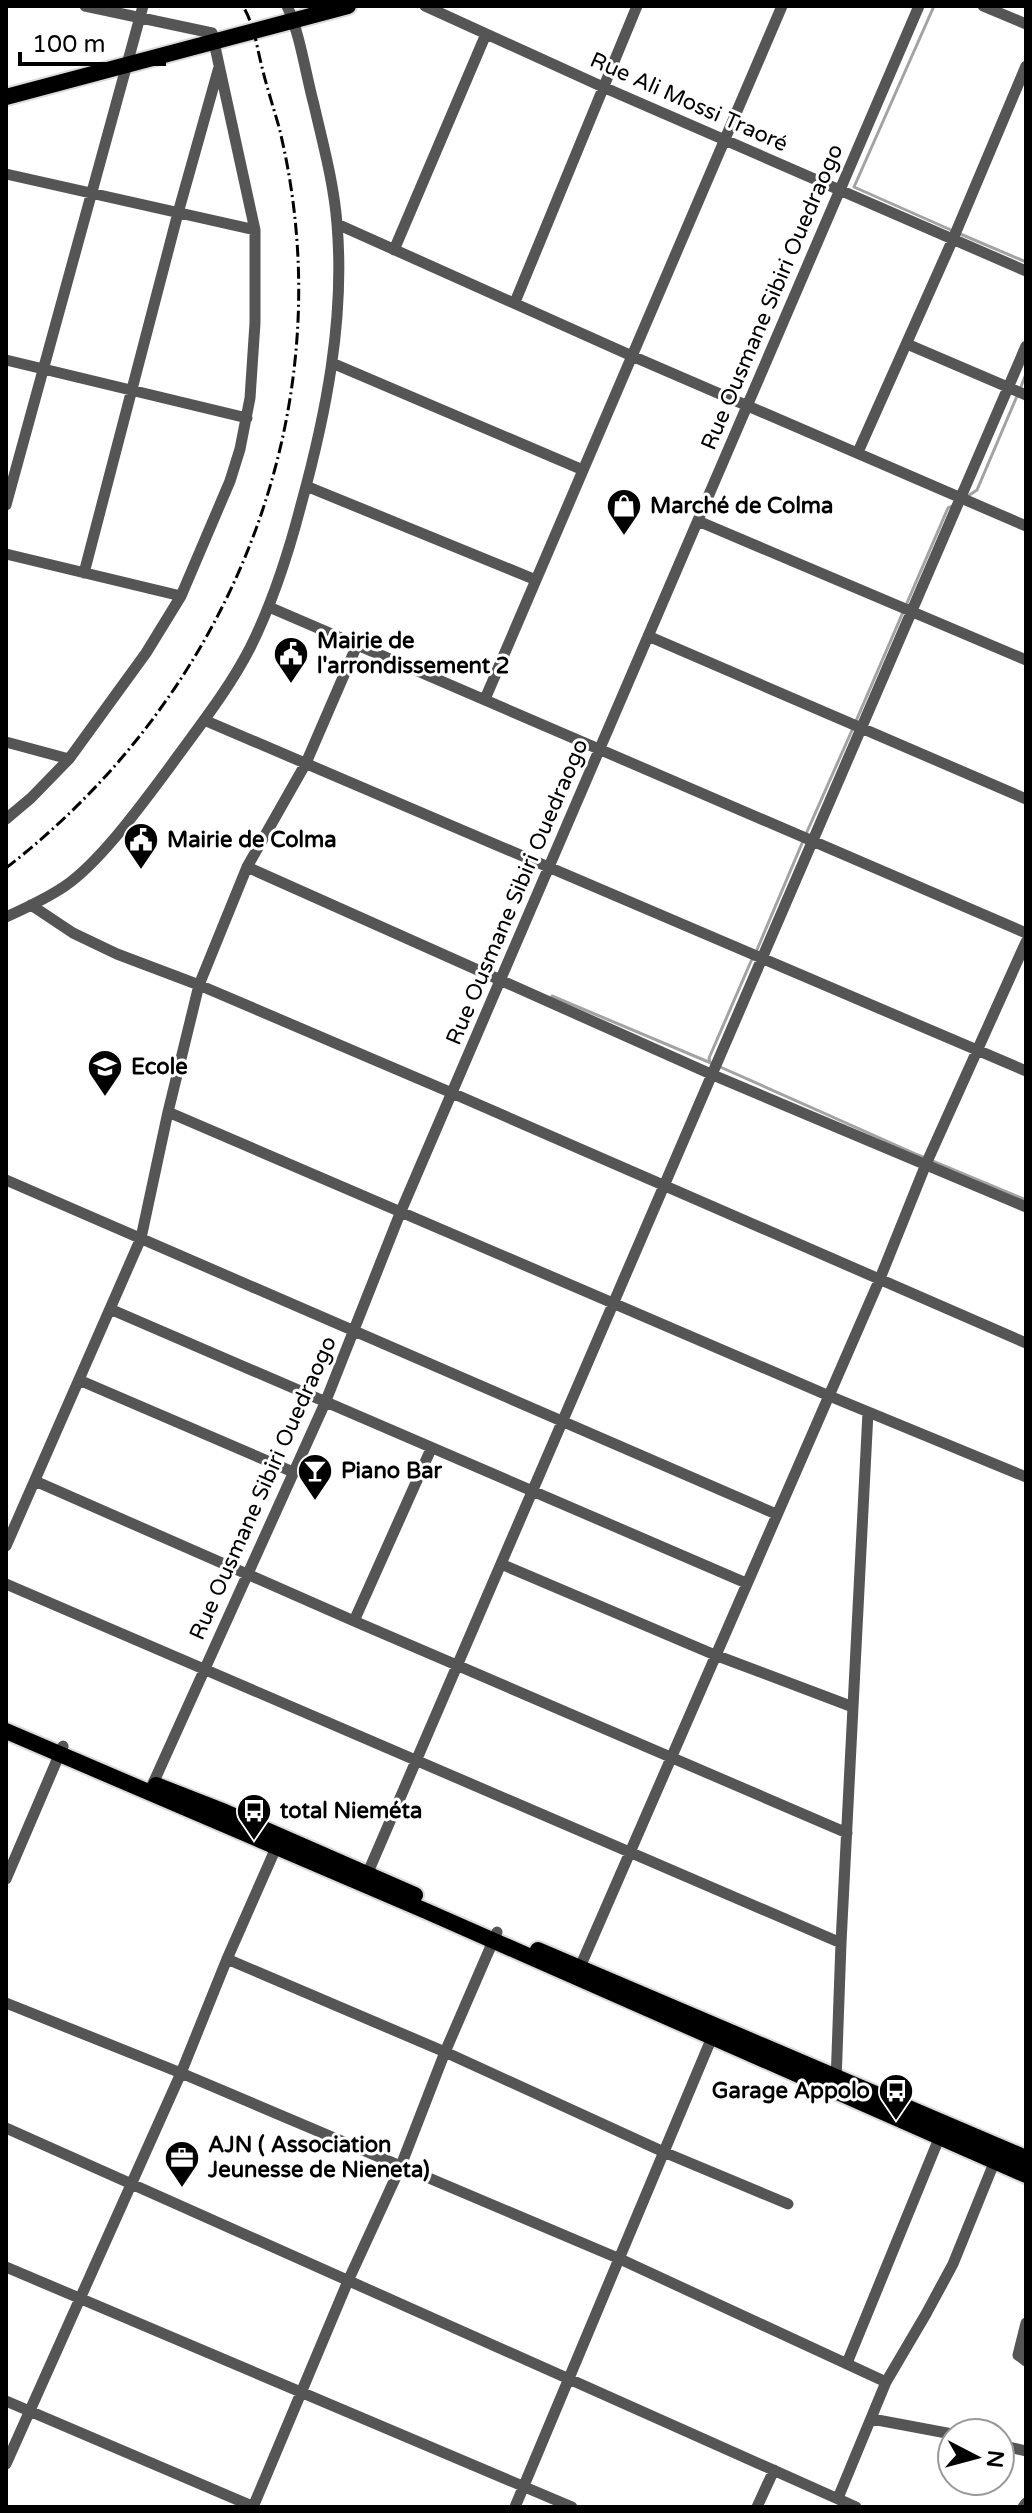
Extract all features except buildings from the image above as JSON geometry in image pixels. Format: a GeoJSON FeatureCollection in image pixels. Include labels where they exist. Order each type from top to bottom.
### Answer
{"type":"FeatureCollection","features":[{"type":"Feature","properties":{"kind":"main road"},"geometry":{"type":"LineString","coordinates":[[6,97],[213,37],[306,6]]}},
{"type":"Feature","properties":{"kind":"main road"},"geometry":{"type":"LineString","coordinates":[[290,13],[348,6]]}},
{"type":"Feature","properties":{"kind":"main road"},"geometry":{"type":"LineString","coordinates":[[6,89],[127,61]]}},
{"type":"Feature","properties":{"kind":"main road"},"geometry":{"type":"LineString","coordinates":[[6,1720],[61,1750]]}},
{"type":"Feature","properties":{"kind":"main road"},"geometry":{"type":"LineString","coordinates":[[6,1731],[61,1750],[365,1879],[998,2154],[1026,2175]]}},
{"type":"Feature","properties":{"kind":"main road"},"geometry":{"type":"LineString","coordinates":[[836,2084],[940,2136],[998,2154],[1026,2158]]}},
{"type":"Feature","properties":{"kind":"street"},"geometry":{"type":"LineString","coordinates":[[6,819],[69,759],[146,653],[181,596],[230,481],[247,418],[255,323],[255,230],[213,37],[85,6]]}},
{"type":"Feature","properties":{"kind":"street"},"geometry":{"type":"LineString","coordinates":[[6,505],[143,6]]}},
{"type":"Feature","properties":{"kind":"street","name":"Rue Ali Mossi Traoré"},"geometry":{"type":"LineString","coordinates":[[425,6],[1026,271]]}},
{"type":"Feature","properties":{"kind":"street"},"geometry":{"type":"LineString","coordinates":[[515,302],[637,6]]}},
{"type":"Feature","properties":{"kind":"street"},"geometry":{"type":"LineString","coordinates":[[485,699],[782,6]]}},
{"type":"Feature","properties":{"kind":"street","name":"Rue Ousmane Sibiri Ouedraogo"},"geometry":{"type":"LineString","coordinates":[[151,1788],[325,1403],[401,1211],[919,6]]}},
{"type":"Feature","properties":{"kind":"street"},"geometry":{"type":"LineString","coordinates":[[983,6],[1026,24]]}},
{"type":"Feature","properties":{"kind":"street"},"geometry":{"type":"LineString","coordinates":[[6,917],[67,885],[143,802],[233,677],[269,607],[285,565],[321,429],[332,363],[337,303],[337,224],[323,146],[290,13]]}},
{"type":"Feature","properties":{"kind":"street"},"geometry":{"type":"LineString","coordinates":[[394,250],[486,34]]}},
{"type":"Feature","properties":{"kind":"street"},"geometry":{"type":"LineString","coordinates":[[84,573],[219,66]]}},
{"type":"Feature","properties":{"kind":"street"},"geometry":{"type":"LineString","coordinates":[[858,452],[1026,66]]}},
{"type":"Feature","properties":{"kind":"street"},"geometry":{"type":"LineString","coordinates":[[6,174],[255,230]]}},
{"type":"Feature","properties":{"kind":"street"},"geometry":{"type":"LineString","coordinates":[[337,224],[632,356],[1026,526]]}},
{"type":"Feature","properties":{"kind":"street"},"geometry":{"type":"LineString","coordinates":[[907,344],[1026,395]]}},
{"type":"Feature","properties":{"kind":"street"},"geometry":{"type":"LineString","coordinates":[[365,1879],[1026,346]]}},
{"type":"Feature","properties":{"kind":"street"},"geometry":{"type":"LineString","coordinates":[[6,360],[247,418]]}},
{"type":"Feature","properties":{"kind":"street"},"geometry":{"type":"LineString","coordinates":[[332,363],[583,470]]}},
{"type":"Feature","properties":{"kind":"street"},"geometry":{"type":"LineString","coordinates":[[306,486],[536,580]]}},
{"type":"Feature","properties":{"kind":"street"},"geometry":{"type":"LineString","coordinates":[[698,521],[1026,660]]}},
{"type":"Feature","properties":{"kind":"street"},"geometry":{"type":"LineString","coordinates":[[6,554],[181,596]]}},
{"type":"Feature","properties":{"kind":"street"},"geometry":{"type":"LineString","coordinates":[[269,607],[1026,933]]}},
{"type":"Feature","properties":{"kind":"street"},"geometry":{"type":"LineString","coordinates":[[648,636],[1026,799]]}},
{"type":"Feature","properties":{"kind":"street"},"geometry":{"type":"LineString","coordinates":[[6,1546],[141,1238],[199,985],[247,867],[306,763],[357,645]]}},
{"type":"Feature","properties":{"kind":"street"},"geometry":{"type":"LineString","coordinates":[[204,720],[1026,1071]]}},
{"type":"Feature","properties":{"kind":"street"},"geometry":{"type":"LineString","coordinates":[[6,742],[69,759]]}},
{"type":"Feature","properties":{"kind":"street"},"geometry":{"type":"LineString","coordinates":[[247,867],[713,1075],[1026,1207]]}},
{"type":"Feature","properties":{"kind":"street"},"geometry":{"type":"LineString","coordinates":[[31,905],[73,933],[117,954],[199,985],[452,1093],[1026,1343]]}},
{"type":"Feature","properties":{"kind":"street"},"geometry":{"type":"LineString","coordinates":[[578,1973],[879,1281],[926,1164],[1026,942]]}},
{"type":"Feature","properties":{"kind":"street"},"geometry":{"type":"LineString","coordinates":[[168,1112],[613,1304],[1026,1477]]}},
{"type":"Feature","properties":{"kind":"street"},"geometry":{"type":"LineString","coordinates":[[6,1180],[776,1514]]}},
{"type":"Feature","properties":{"kind":"street"},"geometry":{"type":"LineString","coordinates":[[110,1309],[746,1583]]}},
{"type":"Feature","properties":{"kind":"street"},"geometry":{"type":"LineString","coordinates":[[79,1380],[293,1472]]}},
{"type":"Feature","properties":{"kind":"street"},"geometry":{"type":"LineString","coordinates":[[836,2084],[868,1412]]}},
{"type":"Feature","properties":{"kind":"street"},"geometry":{"type":"LineString","coordinates":[[354,1621],[431,1449]]}},
{"type":"Feature","properties":{"kind":"street"},"geometry":{"type":"LineString","coordinates":[[35,1481],[847,1833]]}},
{"type":"Feature","properties":{"kind":"street"},"geometry":{"type":"LineString","coordinates":[[501,1564],[715,1655],[853,1707]]}},
{"type":"Feature","properties":{"kind":"street"},"geometry":{"type":"LineString","coordinates":[[6,1584],[841,1943]]}},
{"type":"Feature","properties":{"kind":"street"},"geometry":{"type":"LineString","coordinates":[[6,1879],[61,1750]]}},
{"type":"Feature","properties":{"kind":"street"},"geometry":{"type":"LineString","coordinates":[[6,2464],[181,2073],[278,1842]]}},
{"type":"Feature","properties":{"kind":"street"},"geometry":{"type":"LineString","coordinates":[[6,2401],[253,2507],[348,2281],[400,2168],[445,2052],[495,1937]]}},
{"type":"Feature","properties":{"kind":"street"},"geometry":{"type":"LineString","coordinates":[[227,1959],[788,2204]]}},
{"type":"Feature","properties":{"kind":"street"},"geometry":{"type":"LineString","coordinates":[[6,2003],[181,2073],[620,2259],[886,2382]]}},
{"type":"Feature","properties":{"kind":"street"},"geometry":{"type":"LineString","coordinates":[[515,2507],[715,2032]]}},
{"type":"Feature","properties":{"kind":"street"},"geometry":{"type":"LineString","coordinates":[[6,2128],[856,2507]]}},
{"type":"Feature","properties":{"kind":"street"},"geometry":{"type":"LineString","coordinates":[[847,2363],[940,2136]]}},
{"type":"Feature","properties":{"kind":"street"},"geometry":{"type":"LineString","coordinates":[[838,2498],[886,2382],[953,2264],[998,2154]]}},
{"type":"Feature","properties":{"kind":"street"},"geometry":{"type":"LineString","coordinates":[[6,2267],[572,2507]]}},
{"type":"Feature","properties":{"kind":"street"},"geometry":{"type":"LineString","coordinates":[[1026,2323],[1018,2355],[1026,2361]]}},
{"type":"Feature","properties":{"kind":"street"},"geometry":{"type":"LineString","coordinates":[[872,2419],[936,2431]]}},
{"type":"Feature","properties":{"kind":"street"},"geometry":{"type":"LineString","coordinates":[[757,2507],[774,2470]]}},
{"type":"Feature","properties":{"kind":"waterway"},"geometry":{"type":"LineString","coordinates":[[934,6],[854,187],[951,230]]}},
{"type":"Feature","properties":{"kind":"waterway"},"geometry":{"type":"LineString","coordinates":[[958,233],[1026,262]]}},
{"type":"Feature","properties":{"kind":"waterway"},"geometry":{"type":"LineString","coordinates":[[1020,389],[1026,374]]}},
{"type":"Feature","properties":{"kind":"waterway"},"geometry":{"type":"LineString","coordinates":[[968,496],[977,490],[1017,396]]}},
{"type":"Feature","properties":{"kind":"waterway"},"geometry":{"type":"LineString","coordinates":[[856,721],[948,508],[952,506]]}},
{"type":"Feature","properties":{"kind":"waterway"},"geometry":{"type":"LineString","coordinates":[[806,834],[853,728]]}},
{"type":"Feature","properties":{"kind":"waterway"},"geometry":{"type":"LineString","coordinates":[[756,952],[803,841]]}},
{"type":"Feature","properties":{"kind":"waterway"},"geometry":{"type":"LineString","coordinates":[[710,1062],[709,1058],[752,959]]}},
{"type":"Feature","properties":{"kind":"waterway"},"geometry":{"type":"LineString","coordinates":[[552,996],[711,1063]]}},
{"type":"Feature","properties":{"kind":"waterway"},"geometry":{"type":"LineString","coordinates":[[718,1066],[1026,1200]]}},
{"type":"Feature","properties":{"kind":"railway"},"geometry":{"type":"LineString","coordinates":[[6,868],[85,798],[153,718],[209,631],[253,538],[282,439],[297,337],[296,232],[279,127],[252,27],[243,6]]}},
{"type":"Feature","properties":{"kind":"place","name":"Marché de Colma"},"geometry":{"type":"Point","coordinates":[624,537]}},
{"type":"Feature","properties":{"kind":"place","name":"Mairie de l'arrondissement 2"},"geometry":{"type":"Point","coordinates":[291,685]}},
{"type":"Feature","properties":{"kind":"place","name":"Mairie de Colma"},"geometry":{"type":"Point","coordinates":[141,871]}},
{"type":"Feature","properties":{"kind":"place","name":"Ecole"},"geometry":{"type":"Point","coordinates":[105,1098]}},
{"type":"Feature","properties":{"kind":"place","name":"Piano Bar"},"geometry":{"type":"Point","coordinates":[315,1502]}},
{"type":"Feature","properties":{"kind":"place","name":"total Nieméta"},"geometry":{"type":"Point","coordinates":[254,1842]}},
{"type":"Feature","properties":{"kind":"place","name":"Garage Appolo"},"geometry":{"type":"Point","coordinates":[896,2122]}},
{"type":"Feature","properties":{"kind":"place","name":"AJN ( Association Jeunesse de Nieneta)"},"geometry":{"type":"Point","coordinates":[182,2189]}}]}
